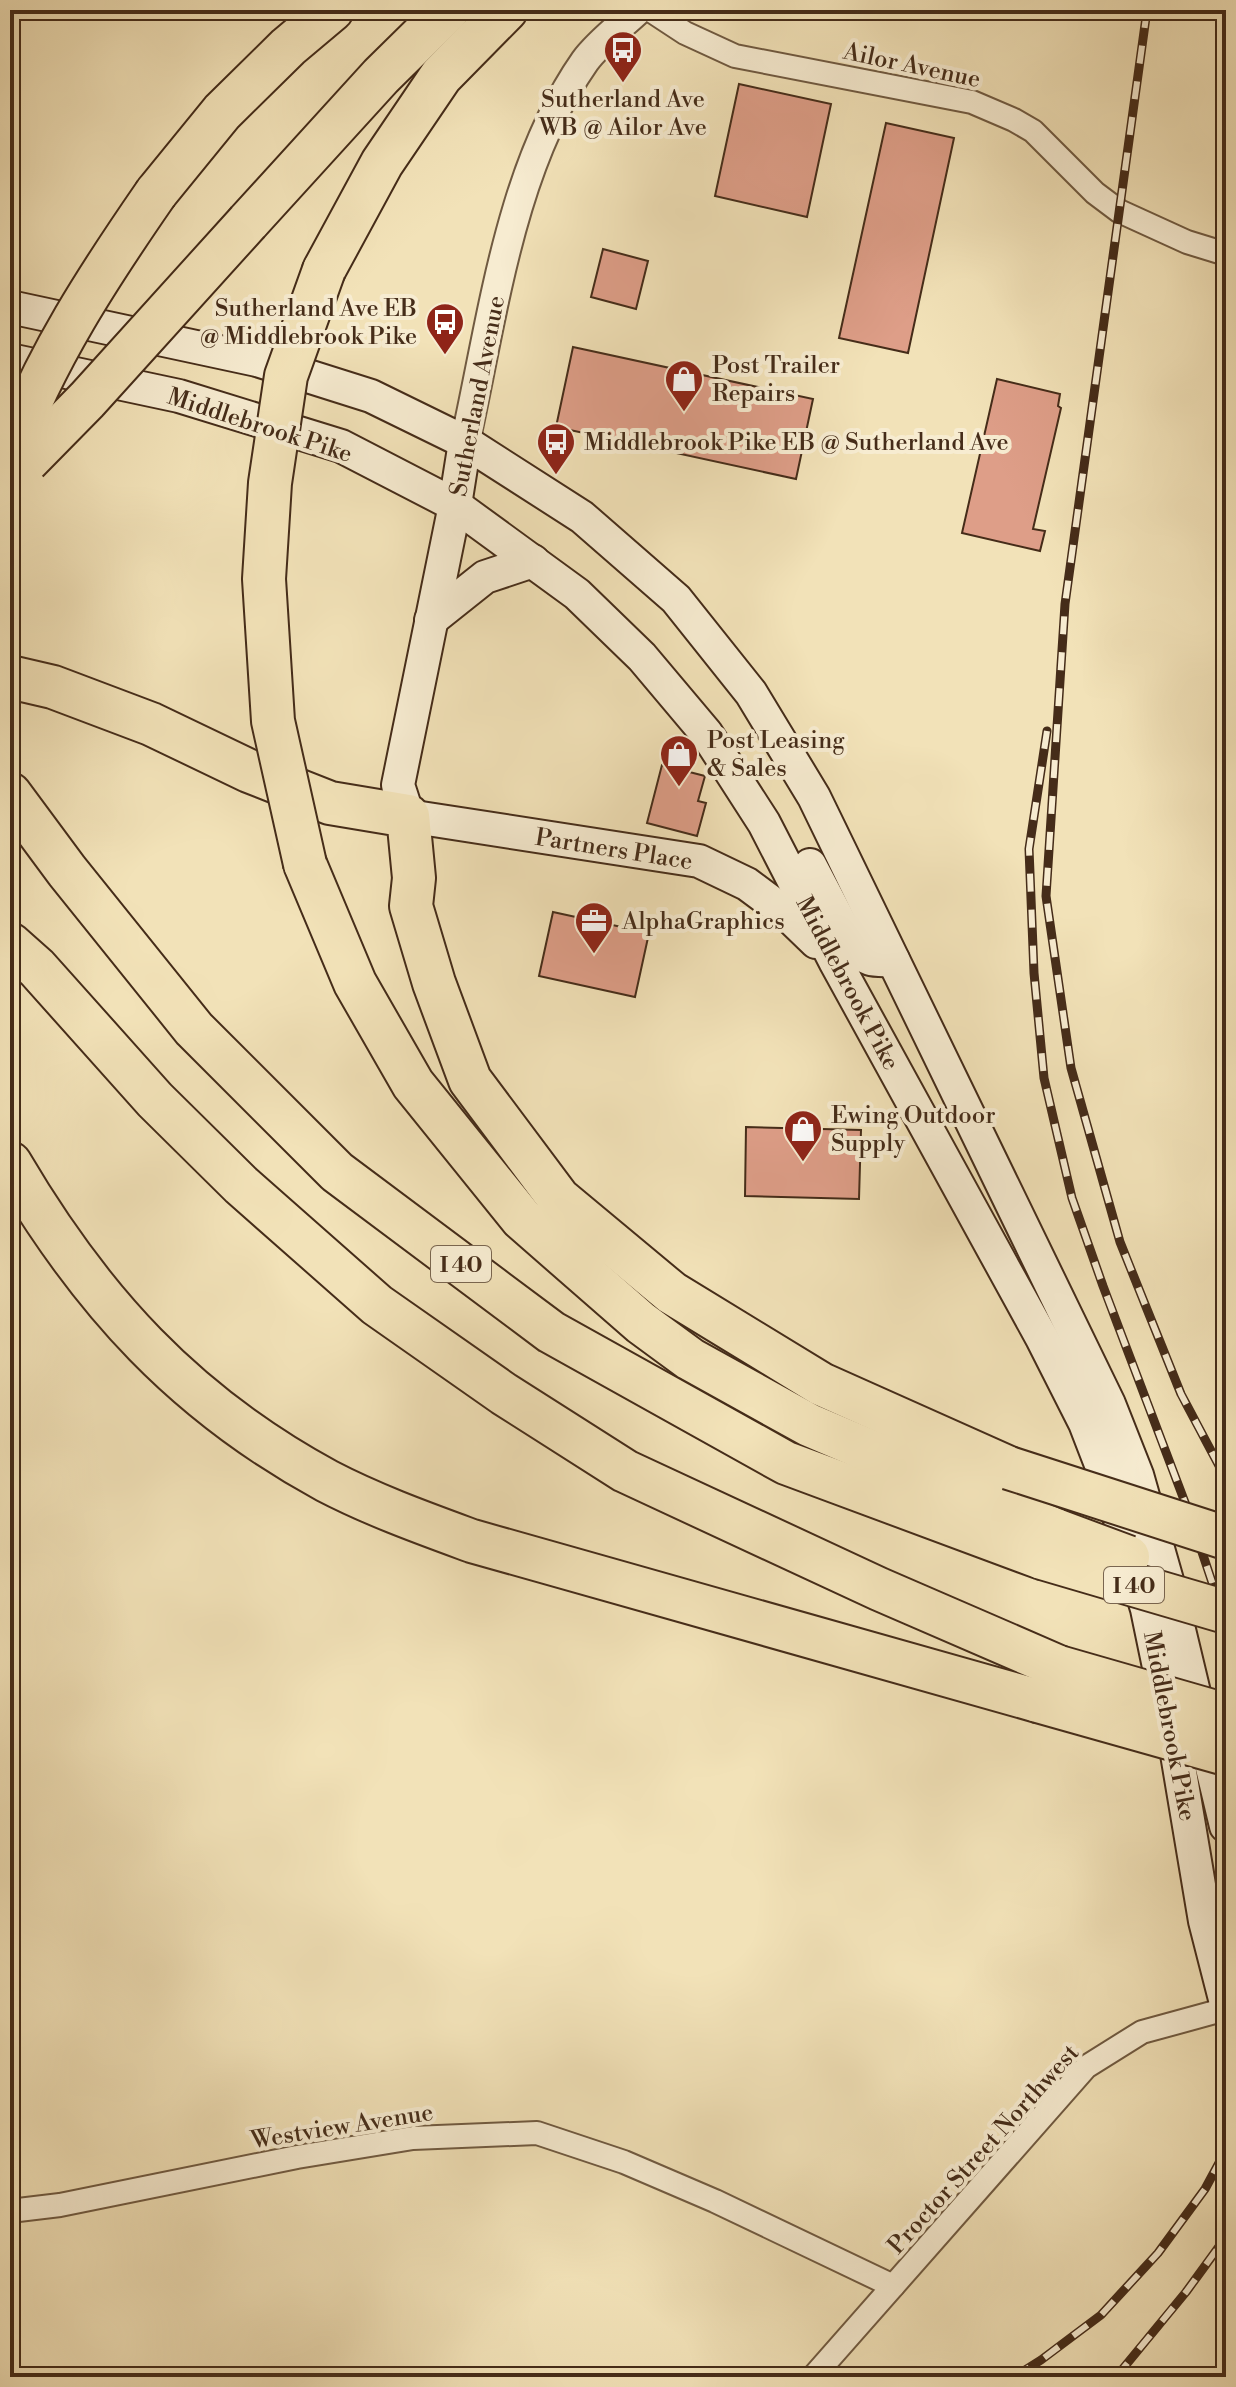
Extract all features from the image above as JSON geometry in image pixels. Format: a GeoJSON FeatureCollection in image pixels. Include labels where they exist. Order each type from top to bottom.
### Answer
{"type":"FeatureCollection","features":[{"type":"Feature","properties":{"kind":"highway"},"geometry":{"type":"LineString","coordinates":[[16,462],[49,365],[97,279],[156,193],[222,112],[288,47],[332,10]]}},
{"type":"Feature","properties":{"kind":"highway"},"geometry":{"type":"LineString","coordinates":[[16,462],[87,400],[381,76],[448,10]]}},
{"type":"Feature","properties":{"kind":"highway"},"geometry":{"type":"LineString","coordinates":[[506,10],[441,76],[382,163],[324,270],[286,376],[270,483],[264,579],[273,721],[305,864],[355,983],[413,1084],[522,1219],[641,1323],[690,1359],[809,1425],[1050,1544],[1226,1595]]}},
{"type":"Feature","properties":{"kind":"highway"},"geometry":{"type":"LineString","coordinates":[[10,677],[53,687],[151,724],[249,771],[330,803],[408,816],[414,878],[411,906],[434,983],[470,1080],[559,1199],[672,1293],[821,1384],[1009,1468],[1226,1538]]}},
{"type":"Feature","properties":{"kind":"highway","name":"I 40"},"geometry":{"type":"LineString","coordinates":[[10,794],[67,871],[194,1029],[337,1172],[551,1332],[786,1463],[1050,1544],[1226,1612]]}},
{"type":"Feature","properties":{"kind":"highway"},"geometry":{"type":"LineString","coordinates":[[10,929],[23,956],[155,1100],[241,1185],[377,1305],[504,1394],[625,1471],[865,1583],[1049,1684],[1226,1754]]}},
{"type":"Feature","properties":{"kind":"highway"},"geometry":{"type":"LineString","coordinates":[[10,1163],[34,1205],[90,1284],[149,1350],[203,1399],[260,1442],[328,1481],[401,1515],[472,1541],[1049,1684],[1226,1715]]}},
{"type":"Feature","properties":{"kind":"main road","name":"Middlebrook Pike"},"geometry":{"type":"LineString","coordinates":[[10,307],[257,360],[371,396],[465,442],[582,517],[676,599],[751,693],[814,797],[1109,1404],[1137,1475],[1168,1584],[1226,1826]]}},
{"type":"Feature","properties":{"kind":"main road","name":"Middlebrook Pike"},"geometry":{"type":"LineString","coordinates":[[10,360],[179,396],[341,446],[455,505],[577,594],[642,657],[706,733],[764,823],[835,961],[1042,1338],[1085,1423],[1112,1493],[1147,1609],[1177,1754],[1205,1921],[1226,2006]]}},
{"type":"Feature","properties":{"kind":"main road","name":"Sutherland Avenue"},"geometry":{"type":"LineString","coordinates":[[408,816],[398,785],[465,442]]}},
{"type":"Feature","properties":{"kind":"main road"},"geometry":{"type":"LineString","coordinates":[[431,620],[485,577],[533,561]]}},
{"type":"Feature","properties":{"kind":"main road","name":"Partners Place"},"geometry":{"type":"LineString","coordinates":[[408,816],[699,861],[747,884],[786,913],[835,961]]}},
{"type":"Feature","properties":{"kind":"main road"},"geometry":{"type":"LineString","coordinates":[[764,823],[793,844],[809,864],[852,945],[860,954],[871,961],[893,960]]}},
{"type":"Feature","properties":{"kind":"main road"},"geometry":{"type":"LineString","coordinates":[[989,1244],[1022,1227]]}},
{"type":"Feature","properties":{"kind":"street","name":"Sutherland Avenue"},"geometry":{"type":"LineString","coordinates":[[465,442],[512,224],[546,129],[586,59],[638,10]]}},
{"type":"Feature","properties":{"kind":"street","name":"Ailor Avenue"},"geometry":{"type":"LineString","coordinates":[[650,10],[685,33],[735,56],[972,102],[1033,131],[1095,193],[1119,211],[1187,242],[1226,254]]}},
{"type":"Feature","properties":{"kind":"street","name":"Proctor Street Northwest"},"geometry":{"type":"LineString","coordinates":[[813,2377],[1086,2067],[1142,2032],[1226,2006]]}},
{"type":"Feature","properties":{"kind":"street","name":"Westview Avenue"},"geometry":{"type":"LineString","coordinates":[[10,2211],[60,2205],[297,2157],[413,2138],[537,2133],[650,2173],[893,2286]]}},
{"type":"Feature","properties":{"kind":"building"},"geometry":{"type":"Polygon","coordinates":[[[739,84],[831,104],[807,217],[715,196],[739,84]]]}},
{"type":"Feature","properties":{"kind":"building"},"geometry":{"type":"Polygon","coordinates":[[[886,123],[954,138],[908,353],[839,338],[886,123]]]}},
{"type":"Feature","properties":{"kind":"building"},"geometry":{"type":"Polygon","coordinates":[[[603,249],[648,261],[636,309],[591,297],[603,249]]]}},
{"type":"Feature","properties":{"kind":"building","name":"Post Trailer Repairs"},"geometry":{"type":"Polygon","coordinates":[[[573,347],[813,399],[796,479],[556,427],[573,347]]]}},
{"type":"Feature","properties":{"kind":"building"},"geometry":{"type":"Polygon","coordinates":[[[997,379],[1060,394],[1058,406],[1061,408],[1033,529],[1045,531],[1040,551],[962,533],[997,379]]]}},
{"type":"Feature","properties":{"kind":"building","name":"Post Leasing & Sales"},"geometry":{"type":"Polygon","coordinates":[[[662,765],[705,776],[698,801],[706,803],[697,836],[647,823],[662,765]]]}},
{"type":"Feature","properties":{"kind":"building","name":"AlphaGraphics"},"geometry":{"type":"Polygon","coordinates":[[[553,912],[649,933],[635,997],[539,976],[553,912]]]}},
{"type":"Feature","properties":{"kind":"building","name":"Ewing Outdoor Supply"},"geometry":{"type":"Polygon","coordinates":[[[746,1127],[861,1130],[859,1199],[745,1196],[746,1127]]]}},
{"type":"Feature","properties":{"kind":"railway"},"geometry":{"type":"LineString","coordinates":[[1147,10],[1065,604],[1046,896],[1071,1068],[1120,1242],[1181,1394],[1226,1479]]}},
{"type":"Feature","properties":{"kind":"railway"},"geometry":{"type":"LineString","coordinates":[[1047,731],[1029,849],[1034,973],[1044,1078],[1072,1198],[1189,1513],[1226,1624]]}},
{"type":"Feature","properties":{"kind":"railway"},"geometry":{"type":"LineString","coordinates":[[1014,2377],[1101,2315],[1158,2253],[1205,2189],[1226,2150]]}},
{"type":"Feature","properties":{"kind":"railway"},"geometry":{"type":"LineString","coordinates":[[1116,2377],[1186,2292],[1226,2237]]}},
{"type":"Feature","properties":{"kind":"place","name":"Sutherland Ave WB @ Ailor Ave"},"geometry":{"type":"Point","coordinates":[623,84]}},
{"type":"Feature","properties":{"kind":"place","name":"Sutherland Ave EB @ Middlebrook Pike"},"geometry":{"type":"Point","coordinates":[445,356]}},
{"type":"Feature","properties":{"kind":"place","name":"Post Trailer Repairs"},"geometry":{"type":"Point","coordinates":[684,413]}},
{"type":"Feature","properties":{"kind":"place","name":"Middlebrook Pike EB @ Sutherland Ave"},"geometry":{"type":"Point","coordinates":[556,476]}},
{"type":"Feature","properties":{"kind":"place","name":"Post Leasing & Sales"},"geometry":{"type":"Point","coordinates":[679,788]}},
{"type":"Feature","properties":{"kind":"place","name":"AlphaGraphics"},"geometry":{"type":"Point","coordinates":[594,955]}},
{"type":"Feature","properties":{"kind":"place","name":"Ewing Outdoor Supply"},"geometry":{"type":"Point","coordinates":[803,1163]}}]}
